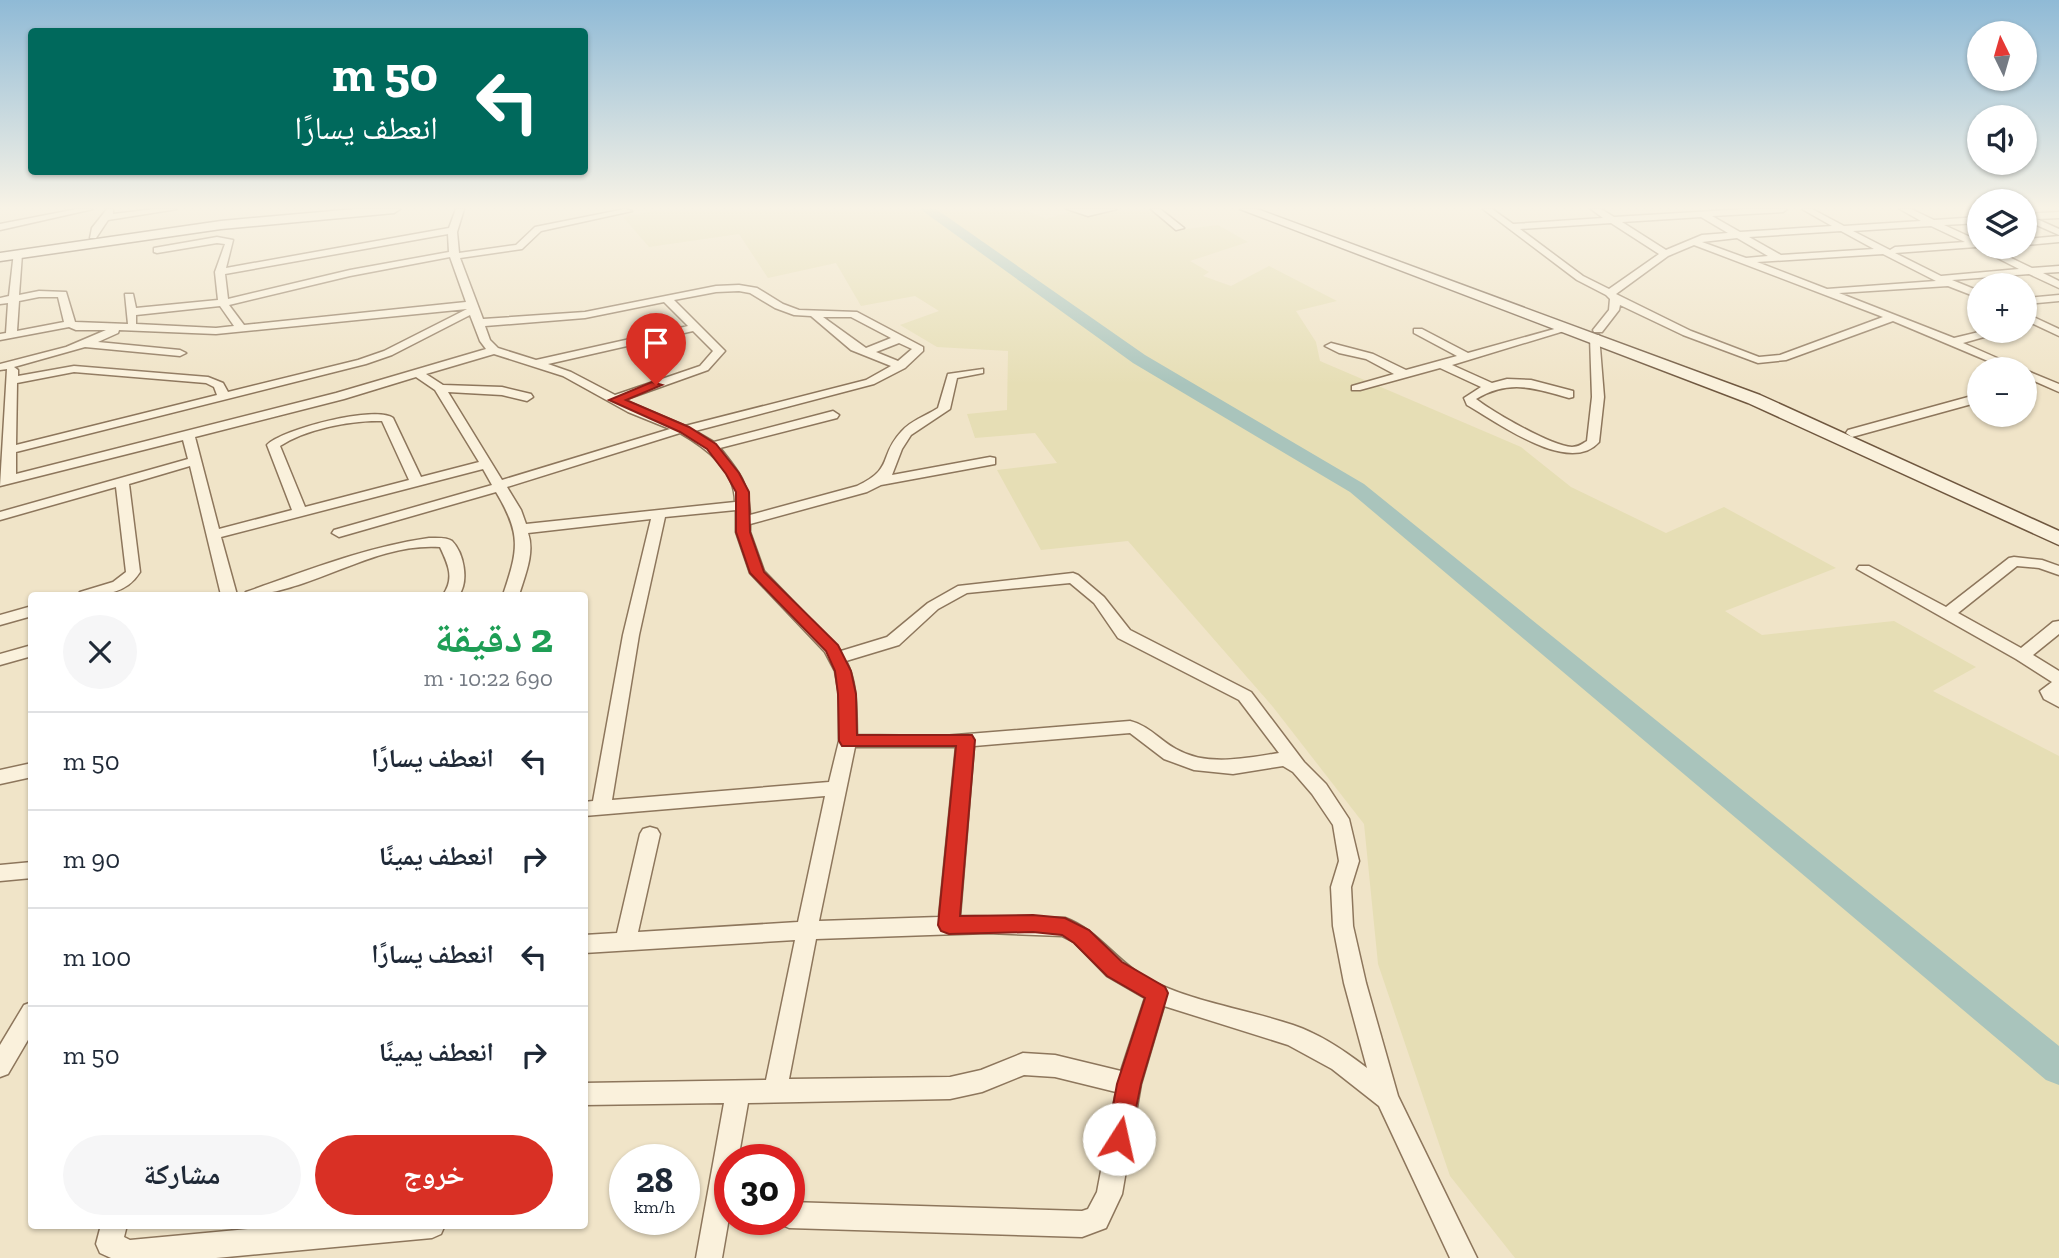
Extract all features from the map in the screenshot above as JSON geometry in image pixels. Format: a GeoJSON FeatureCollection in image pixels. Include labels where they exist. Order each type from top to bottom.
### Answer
{"type":"FeatureCollection","features":[{"type":"Feature","properties":{"kind":"street"},"geometry":{"type":"LineString","coordinates":[[16,268],[15,298],[5,337],[70,324],[76,327],[216,331],[473,307]]}},
{"type":"Feature","properties":{"kind":"street"},"geometry":{"type":"LineString","coordinates":[[222,268],[223,303],[241,329]]}},
{"type":"Feature","properties":{"kind":"street"},"geometry":{"type":"LineString","coordinates":[[220,272],[244,268]]}},
{"type":"Feature","properties":{"kind":"street"},"geometry":{"type":"LineString","coordinates":[[131,312],[223,303],[381,268]]}},
{"type":"Feature","properties":{"kind":"street"},"geometry":{"type":"LineString","coordinates":[[459,268],[485,341],[494,350],[567,374],[615,400],[683,429],[712,446],[733,473],[743,492],[743,532],[747,551],[757,573],[832,649],[843,671],[847,694],[848,741],[775,1092]]}},
{"type":"Feature","properties":{"kind":"street"},"geometry":{"type":"LineString","coordinates":[[1405,268],[1569,328],[1596,334],[1749,388],[2059,526]]}},
{"type":"Feature","properties":{"kind":"street"},"geometry":{"type":"LineString","coordinates":[[1424,268],[1754,399],[2059,539]]}},
{"type":"Feature","properties":{"kind":"street"},"geometry":{"type":"LineString","coordinates":[[1566,268],[1612,296],[1699,338],[1758,360],[1782,358],[1893,317]]}},
{"type":"Feature","properties":{"kind":"street"},"geometry":{"type":"LineString","coordinates":[[1612,296],[1648,268]]}},
{"type":"Feature","properties":{"kind":"street"},"geometry":{"type":"LineString","coordinates":[[1762,268],[1893,317],[1988,357]]}},
{"type":"Feature","properties":{"kind":"street"},"geometry":{"type":"LineString","coordinates":[[1923,268],[1967,290]]}},
{"type":"Feature","properties":{"kind":"street"},"geometry":{"type":"LineString","coordinates":[[2023,268],[2059,285]]}},
{"type":"Feature","properties":{"kind":"street"},"geometry":{"type":"LineString","coordinates":[[1825,291],[2059,270]]}},
{"type":"Feature","properties":{"kind":"street"},"geometry":{"type":"LineString","coordinates":[[0,275],[16,273]]}},
{"type":"Feature","properties":{"kind":"street"},"geometry":{"type":"LineString","coordinates":[[339,533],[683,429],[781,402],[844,390],[888,374],[919,349],[853,314],[798,313],[779,306],[753,290],[739,288],[716,289],[575,317],[478,323]]}},
{"type":"Feature","properties":{"kind":"street"},"geometry":{"type":"LineString","coordinates":[[0,301],[62,294],[70,324]]}},
{"type":"Feature","properties":{"kind":"street"},"geometry":{"type":"LineString","coordinates":[[129,296],[133,328]]}},
{"type":"Feature","properties":{"kind":"street"},"geometry":{"type":"LineString","coordinates":[[1569,394],[1543,383],[1523,380],[1491,387],[1470,398],[1471,402],[1566,450],[1585,449],[1593,442],[1598,397],[1596,334],[1614,310],[1612,296]]}},
{"type":"Feature","properties":{"kind":"street"},"geometry":{"type":"LineString","coordinates":[[2037,300],[2059,298]]}},
{"type":"Feature","properties":{"kind":"street"},"geometry":{"type":"LineString","coordinates":[[615,400],[698,371],[712,361],[719,351],[667,299]]}},
{"type":"Feature","properties":{"kind":"street"},"geometry":{"type":"LineString","coordinates":[[10,450],[362,362],[388,353],[473,307]]}},
{"type":"Feature","properties":{"kind":"street"},"geometry":{"type":"LineString","coordinates":[[815,315],[841,338],[866,352],[901,366]]}},
{"type":"Feature","properties":{"kind":"street"},"geometry":{"type":"LineString","coordinates":[[2039,323],[2056,330]]}},
{"type":"Feature","properties":{"kind":"street"},"geometry":{"type":"LineString","coordinates":[[535,364],[696,327]]}},
{"type":"Feature","properties":{"kind":"street"},"geometry":{"type":"LineString","coordinates":[[1356,388],[1439,363],[1542,338],[1569,328]]}},
{"type":"Feature","properties":{"kind":"street"},"geometry":{"type":"LineString","coordinates":[[118,329],[85,344],[6,365],[12,380],[10,450],[5,481],[419,374],[494,350]]}},
{"type":"Feature","properties":{"kind":"street"},"geometry":{"type":"LineString","coordinates":[[37,331],[37,358]]}},
{"type":"Feature","properties":{"kind":"street"},"geometry":{"type":"LineString","coordinates":[[1418,331],[1466,356]]}},
{"type":"Feature","properties":{"kind":"street"},"geometry":{"type":"LineString","coordinates":[[866,352],[902,338]]}},
{"type":"Feature","properties":{"kind":"street"},"geometry":{"type":"LineString","coordinates":[[1953,342],[1967,338]]}},
{"type":"Feature","properties":{"kind":"street"},"geometry":{"type":"LineString","coordinates":[[85,344],[180,353]]}},
{"type":"Feature","properties":{"kind":"street"},"geometry":{"type":"LineString","coordinates":[[1331,346],[1369,356],[1404,374]]}},
{"type":"Feature","properties":{"kind":"street"},"geometry":{"type":"LineString","coordinates":[[1439,363],[1491,387]]}},
{"type":"Feature","properties":{"kind":"street"},"geometry":{"type":"LineString","coordinates":[[12,380],[86,369],[208,380],[219,385],[224,398]]}},
{"type":"Feature","properties":{"kind":"street"},"geometry":{"type":"LineString","coordinates":[[881,481],[891,471],[896,445],[908,431],[944,409],[953,376],[979,371]]}},
{"type":"Feature","properties":{"kind":"street"},"geometry":{"type":"LineString","coordinates":[[419,374],[440,388],[500,486],[522,528],[522,560],[512,592]]}},
{"type":"Feature","properties":{"kind":"street"},"geometry":{"type":"LineString","coordinates":[[2037,378],[2059,388]]}},
{"type":"Feature","properties":{"kind":"street"},"geometry":{"type":"LineString","coordinates":[[2037,381],[2041,380]]}},
{"type":"Feature","properties":{"kind":"street"},"geometry":{"type":"LineString","coordinates":[[440,388],[502,391],[527,397]]}},
{"type":"Feature","properties":{"kind":"street"},"geometry":{"type":"LineString","coordinates":[[1852,433],[1967,401]]}},
{"type":"Feature","properties":{"kind":"street"},"geometry":{"type":"LineString","coordinates":[[712,446],[833,415]]}},
{"type":"Feature","properties":{"kind":"street"},"geometry":{"type":"LineString","coordinates":[[300,512],[273,445],[277,440],[290,436],[370,417],[387,418],[417,482]]}},
{"type":"Feature","properties":{"kind":"street"},"geometry":{"type":"LineString","coordinates":[[188,435],[228,592]]}},
{"type":"Feature","properties":{"kind":"street"},"geometry":{"type":"LineString","coordinates":[[0,516],[194,461]]}},
{"type":"Feature","properties":{"kind":"street"},"geometry":{"type":"LineString","coordinates":[[522,528],[659,514],[744,513],[862,489],[881,481],[990,461]]}},
{"type":"Feature","properties":{"kind":"street"},"geometry":{"type":"LineString","coordinates":[[214,535],[487,464]]}},
{"type":"Feature","properties":{"kind":"street"},"geometry":{"type":"LineString","coordinates":[[96,592],[117,586],[130,578],[133,572],[122,481]]}},
{"type":"Feature","properties":{"kind":"street"},"geometry":{"type":"LineString","coordinates":[[659,514],[593,808],[837,788]]}},
{"type":"Feature","properties":{"kind":"street"},"geometry":{"type":"LineString","coordinates":[[260,592],[394,548],[426,541],[446,543],[460,578],[459,587],[454,592]]}},
{"type":"Feature","properties":{"kind":"street"},"geometry":{"type":"LineString","coordinates":[[1947,614],[2014,561],[2032,562],[2059,571]]}},
{"type":"Feature","properties":{"kind":"street"},"geometry":{"type":"LineString","coordinates":[[1864,569],[2022,655],[2059,679]]}},
{"type":"Feature","properties":{"kind":"street"},"geometry":{"type":"LineString","coordinates":[[837,658],[893,641],[933,606],[963,589],[1073,578],[1099,600],[1124,634],[1245,696],[1319,789],[1342,824],[1349,861],[1341,887],[1343,926],[1355,984],[1387,1098],[1464,1258]]}},
{"type":"Feature","properties":{"kind":"street"},"geometry":{"type":"LineString","coordinates":[[0,620],[28,612]]}},
{"type":"Feature","properties":{"kind":"street"},"geometry":{"type":"LineString","coordinates":[[2022,655],[2059,626]]}},
{"type":"Feature","properties":{"kind":"street"},"geometry":{"type":"LineString","coordinates":[[0,660],[28,651]]}},
{"type":"Feature","properties":{"kind":"street"},"geometry":{"type":"LineString","coordinates":[[2059,687],[2048,691],[2059,701]]}},
{"type":"Feature","properties":{"kind":"street"},"geometry":{"type":"LineString","coordinates":[[848,741],[966,740],[1130,727],[1138,729],[1170,754],[1194,763],[1233,767],[1285,759],[1300,767]]}},
{"type":"Feature","properties":{"kind":"street"},"geometry":{"type":"LineString","coordinates":[[949,925],[966,740]]}},
{"type":"Feature","properties":{"kind":"street"},"geometry":{"type":"LineString","coordinates":[[0,777],[28,771]]}},
{"type":"Feature","properties":{"kind":"street"},"geometry":{"type":"LineString","coordinates":[[625,942],[650,834]]}},
{"type":"Feature","properties":{"kind":"street"},"geometry":{"type":"LineString","coordinates":[[0,873],[28,870]]}},
{"type":"Feature","properties":{"kind":"street"},"geometry":{"type":"LineString","coordinates":[[588,944],[807,930],[1033,924],[1065,927],[1081,936],[1115,969],[1157,993],[1294,1036],[1340,1061],[1387,1098]]}},
{"type":"Feature","properties":{"kind":"street"},"geometry":{"type":"LineString","coordinates":[[805,1215],[1082,1224],[1097,1219],[1110,1194],[1129,1084],[1157,993]]}},
{"type":"Feature","properties":{"kind":"street"},"geometry":{"type":"LineString","coordinates":[[0,1066],[28,1019]]}},
{"type":"Feature","properties":{"kind":"street"},"geometry":{"type":"LineString","coordinates":[[588,1094],[950,1088],[982,1081],[1023,1064],[1055,1066],[1129,1084]]}},
{"type":"Feature","properties":{"kind":"street"},"geometry":{"type":"LineString","coordinates":[[732,1144],[738,1092]]}},
{"type":"Feature","properties":{"kind":"street"},"geometry":{"type":"LineString","coordinates":[[113,1229],[109,1244],[130,1253],[345,1229]]}},
{"type":"Feature","properties":{"kind":"street"},"geometry":{"type":"LineString","coordinates":[[709,1258],[716,1235]]}},
{"type":"Feature","properties":{"kind":"shaded area"},"geometry":{"type":"Polygon","coordinates":[[[761,268],[815,268],[768,278],[761,268]]]}},
{"type":"Feature","properties":{"kind":"shaded area"},"geometry":{"type":"Polygon","coordinates":[[[839,268],[1202,268],[1209,272],[1203,276],[1231,286],[1266,268],[1272,268],[1337,301],[1296,311],[1316,342],[1320,361],[1521,447],[1571,487],[1666,533],[1724,507],[1836,568],[1725,611],[1762,635],[1894,621],[1976,667],[1933,691],[2059,756],[2059,1258],[1515,1258],[1450,1176],[1378,964],[1364,824],[1273,707],[1128,541],[1041,550],[997,470],[1057,463],[1035,433],[975,438],[967,414],[1007,410],[1008,351],[937,347],[900,325],[939,311],[915,296],[861,306],[839,268]]]}},
{"type":"Feature","properties":{"kind":"waterway"},"geometry":{"type":"LineString","coordinates":[[1010,268],[1139,359],[1357,488],[2059,1068]]}},
{"type":"Feature","properties":{"kind":"route"},"geometry":{"type":"LineString","coordinates":[[656,385],[615,400],[684,430],[712,446],[733,473],[743,492],[743,532],[747,551],[757,573],[832,649],[843,671],[847,694],[848,741],[966,740],[949,925],[1033,924],[1065,927],[1081,936],[1115,969],[1157,993],[1129,1084],[1119,1139]]}}]}
